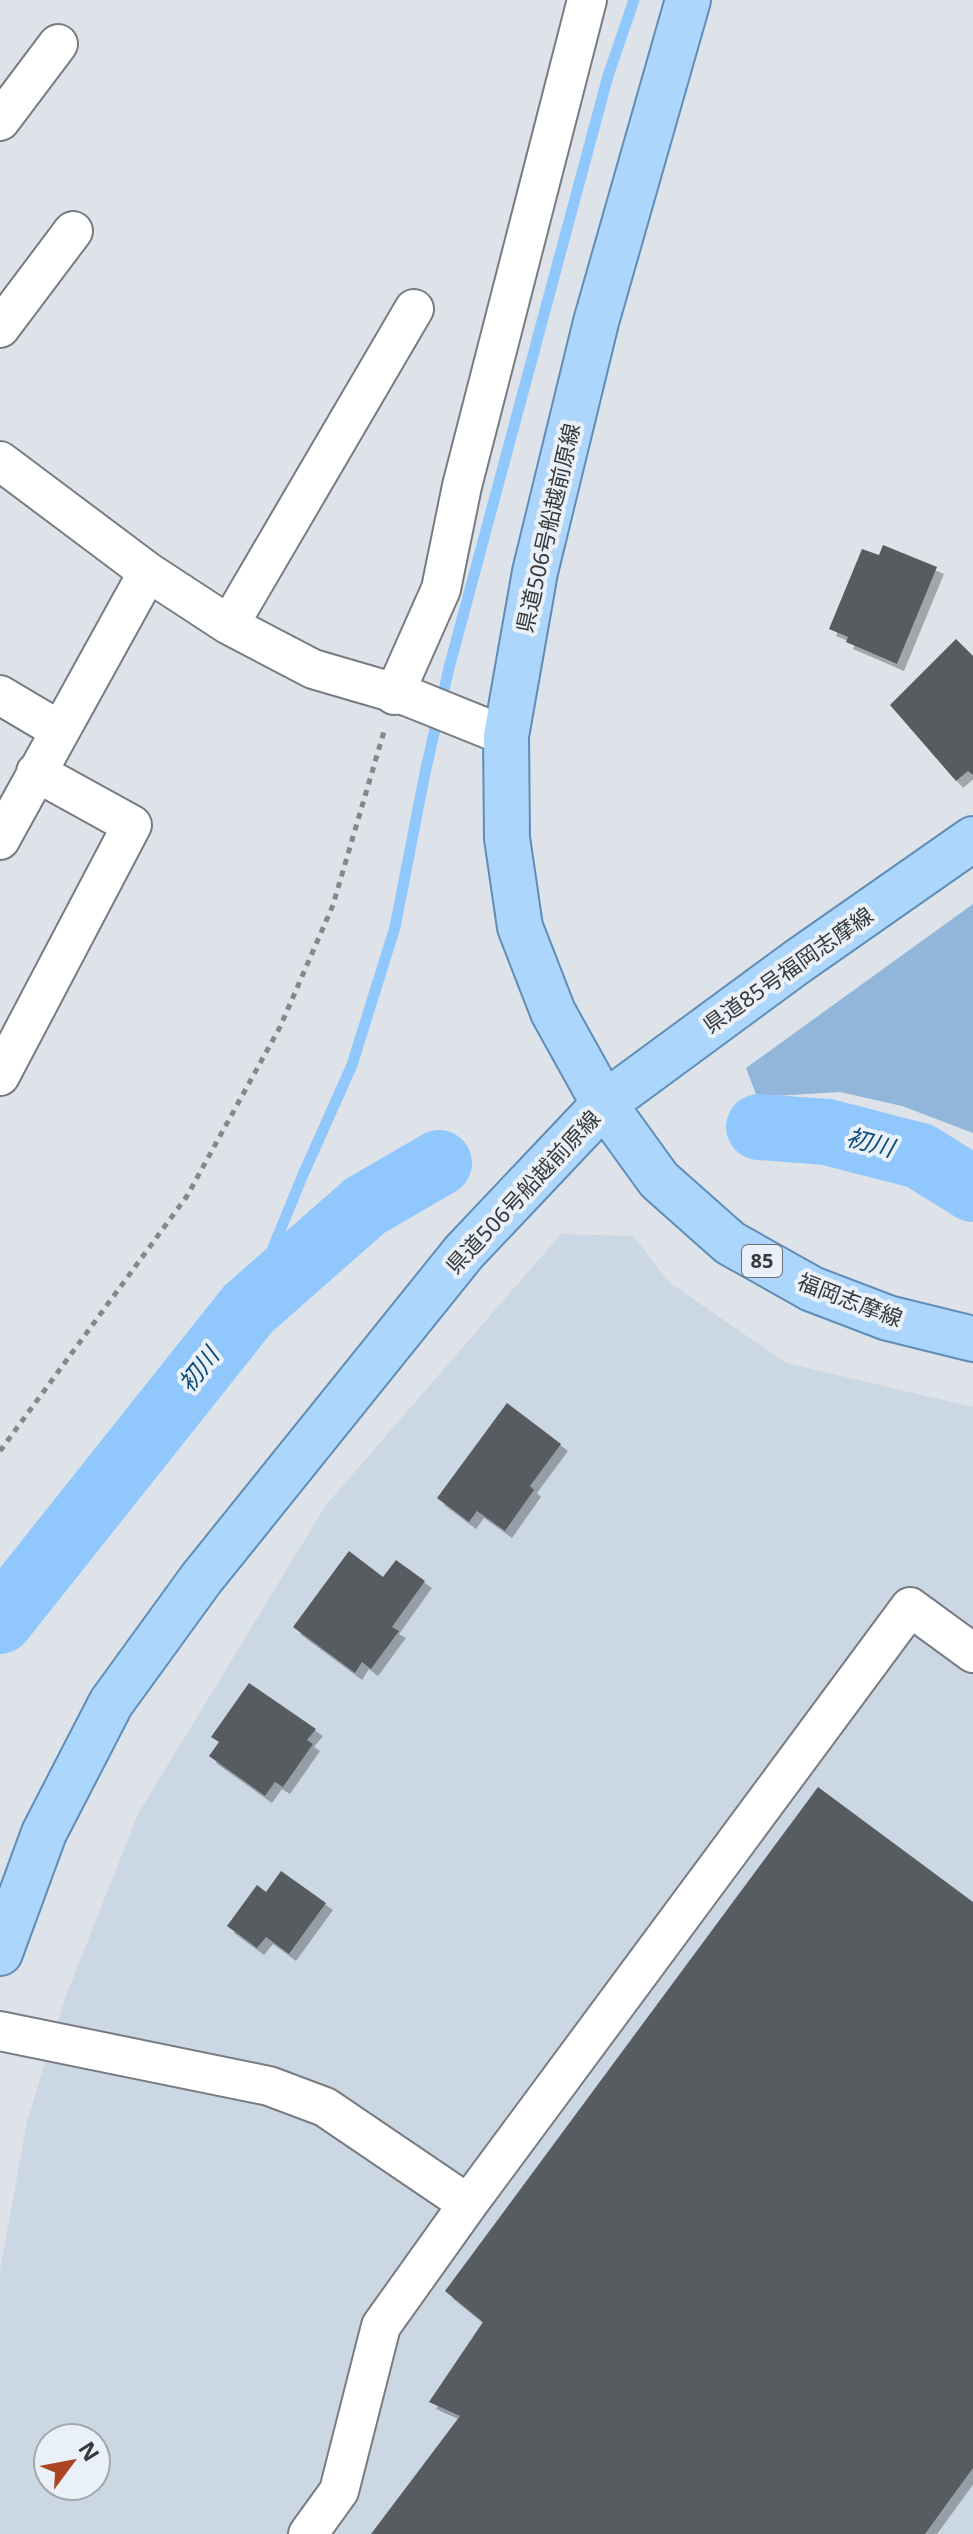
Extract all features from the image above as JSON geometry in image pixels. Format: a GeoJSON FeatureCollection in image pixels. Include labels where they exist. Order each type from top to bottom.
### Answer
{"type":"FeatureCollection","features":[{"type":"Feature","properties":{"kind":"main road","name":"県道506号船越前原線"},"geometry":{"type":"LineString","coordinates":[[0,1953],[44,1833],[111,1703],[201,1579],[464,1252],[604,1104],[553,1012],[520,927],[507,838],[506,736],[535,572],[593,337],[688,0]]}},
{"type":"Feature","properties":{"kind":"main road","name":"県道85号福岡志摩線"},"geometry":{"type":"LineString","coordinates":[[604,1104],[797,962],[973,839]]}},
{"type":"Feature","properties":{"kind":"main road","name":"福岡志摩線"},"geometry":{"type":"LineString","coordinates":[[604,1104],[659,1180],[730,1243],[812,1289],[888,1318],[973,1339]]}},
{"type":"Feature","properties":{"kind":"street"},"geometry":{"type":"LineString","coordinates":[[402,696],[441,589],[462,486],[587,0]]}},
{"type":"Feature","properties":{"kind":"street"},"geometry":{"type":"LineString","coordinates":[[0,121],[58,44]]}},
{"type":"Feature","properties":{"kind":"street"},"geometry":{"type":"LineString","coordinates":[[0,328],[73,231]]}},
{"type":"Feature","properties":{"kind":"street"},"geometry":{"type":"LineString","coordinates":[[229,625],[414,309]]}},
{"type":"Feature","properties":{"kind":"street"},"geometry":{"type":"LineString","coordinates":[[0,461],[148,572],[229,625],[313,669],[402,696],[506,736]]}},
{"type":"Feature","properties":{"kind":"street"},"geometry":{"type":"LineString","coordinates":[[0,840],[148,572]]}},
{"type":"Feature","properties":{"kind":"street"},"geometry":{"type":"LineString","coordinates":[[0,695],[59,730]]}},
{"type":"Feature","properties":{"kind":"street"},"geometry":{"type":"LineString","coordinates":[[0,1076],[132,825],[36,772]]}},
{"type":"Feature","properties":{"kind":"street"},"geometry":{"type":"LineString","coordinates":[[308,2534],[339,2491],[381,2326],[910,1607],[973,1653]]}},
{"type":"Feature","properties":{"kind":"street"},"geometry":{"type":"LineString","coordinates":[[0,2031],[269,2086],[325,2107],[468,2204]]}},
{"type":"Feature","properties":{"kind":"path"},"geometry":{"type":"LineString","coordinates":[[0,1451],[187,1196],[280,1027],[333,905],[402,696]]}},
{"type":"Feature","properties":{"kind":"shaded area"},"geometry":{"type":"Polygon","coordinates":[[[973,904],[973,1133],[902,1106],[840,1092],[757,1097],[746,1068],[973,904]]]}},
{"type":"Feature","properties":{"kind":"shaded area"},"geometry":{"type":"Polygon","coordinates":[[[561,1234],[633,1236],[670,1283],[786,1363],[973,1407],[973,2534],[0,2534],[0,2271],[27,2121],[66,1996],[138,1814],[326,1505],[561,1234]]]}},
{"type":"Feature","properties":{"kind":"building"},"geometry":{"type":"Polygon","coordinates":[[[883,545],[937,567],[897,664],[846,642],[848,637],[829,629],[862,549],[879,555],[883,545]]]}},
{"type":"Feature","properties":{"kind":"building"},"geometry":{"type":"Polygon","coordinates":[[[956,639],[973,656],[973,775],[968,771],[956,781],[890,705],[956,639]]]}},
{"type":"Feature","properties":{"kind":"building"},"geometry":{"type":"Polygon","coordinates":[[[507,1403],[561,1444],[530,1486],[534,1490],[505,1531],[477,1511],[469,1522],[437,1498],[507,1403]]]}},
{"type":"Feature","properties":{"kind":"building"},"geometry":{"type":"Polygon","coordinates":[[[349,1551],[383,1577],[396,1560],[425,1581],[392,1627],[399,1631],[371,1669],[362,1662],[355,1673],[293,1627],[349,1551]]]}},
{"type":"Feature","properties":{"kind":"building"},"geometry":{"type":"Polygon","coordinates":[[[249,1683],[316,1729],[307,1740],[313,1744],[283,1787],[275,1782],[265,1796],[209,1756],[219,1742],[211,1737],[249,1683]]]}},
{"type":"Feature","properties":{"kind":"building"},"geometry":{"type":"Polygon","coordinates":[[[818,1787],[973,1902],[973,2468],[925,2534],[371,2534],[460,2416],[429,2402],[483,2322],[445,2291],[818,1787]]]}},
{"type":"Feature","properties":{"kind":"building"},"geometry":{"type":"Polygon","coordinates":[[[281,1871],[326,1903],[289,1954],[266,1937],[257,1948],[227,1926],[257,1885],[266,1892],[281,1871]]]}},
{"type":"Feature","properties":{"kind":"waterway"},"geometry":{"type":"LineString","coordinates":[[248,1309],[352,1065],[395,927],[449,668],[608,76],[634,0]]}},
{"type":"Feature","properties":{"kind":"waterway","name":"初川"},"geometry":{"type":"LineString","coordinates":[[759,1127],[827,1132],[920,1156],[973,1189]]}},
{"type":"Feature","properties":{"kind":"waterway","name":"初川"},"geometry":{"type":"LineString","coordinates":[[0,1621],[248,1309],[365,1206],[439,1163]]}}]}
